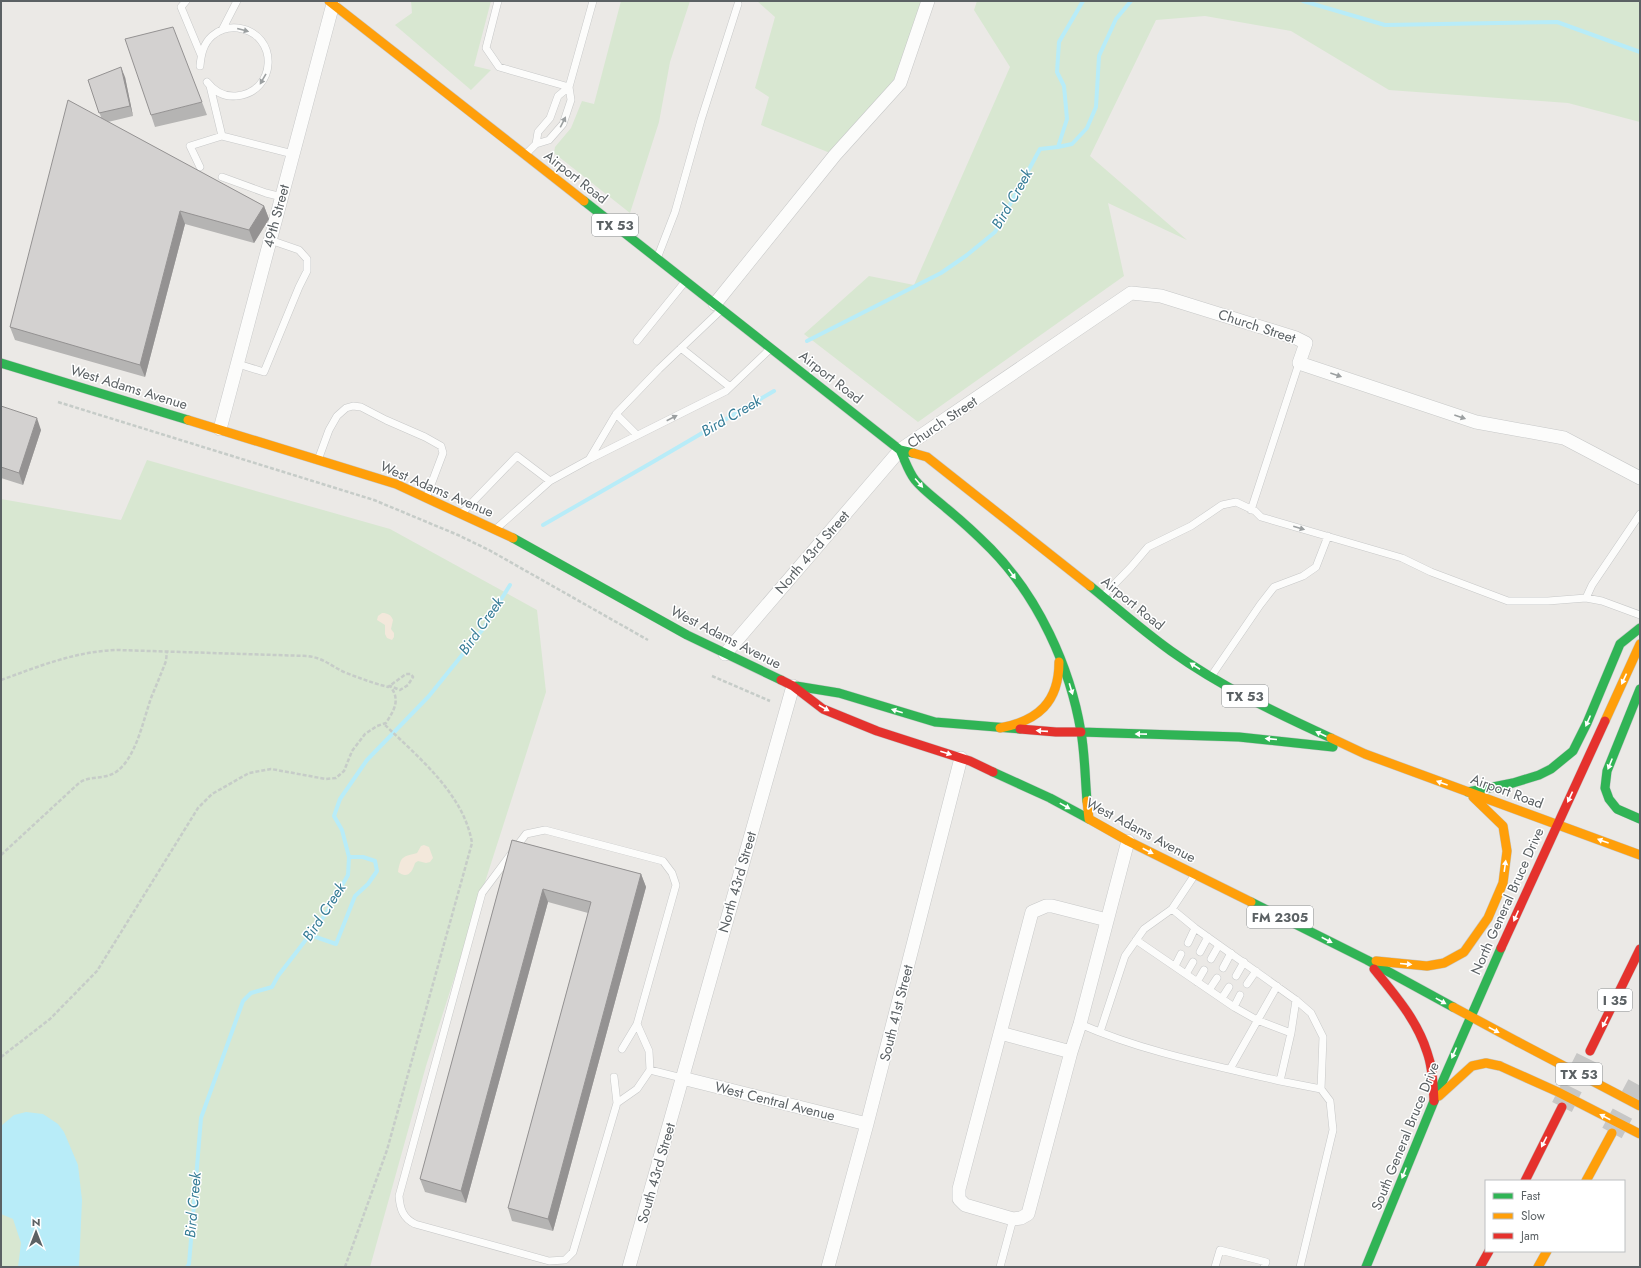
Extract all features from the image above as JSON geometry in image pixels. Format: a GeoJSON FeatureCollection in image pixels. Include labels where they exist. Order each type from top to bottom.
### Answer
{"type":"FeatureCollection","features":[{"type":"Feature","properties":{"kind":"main road","name":"Airport Road"},"geometry":{"type":"LineString","coordinates":[[331,2],[900,450],[927,457],[1171,650],[1211,677],[1279,714],[1364,754],[1640,855]]}},
{"type":"Feature","properties":{"kind":"main road","name":"West Adams Avenue"},"geometry":{"type":"LineString","coordinates":[[1,362],[396,484],[495,529],[542,553],[687,635],[793,686],[823,709],[877,732],[961,758],[1001,774],[1050,798],[1128,841],[1367,960],[1470,1017]]}},
{"type":"Feature","properties":{"kind":"main road","name":"Airport Road"},"geometry":{"type":"LineString","coordinates":[[900,450],[912,475],[926,491],[975,533],[1002,561],[1036,612],[1067,675],[1073,697],[1081,732],[1089,819]]}},
{"type":"Feature","properties":{"kind":"main road"},"geometry":{"type":"LineString","coordinates":[[1468,792],[1512,783],[1539,775],[1551,769],[1573,751],[1587,723],[1620,644],[1640,628]]}},
{"type":"Feature","properties":{"kind":"main road","name":"North General Bruce Drive"},"geometry":{"type":"LineString","coordinates":[[1470,1017],[1640,644]]}},
{"type":"Feature","properties":{"kind":"main road"},"geometry":{"type":"LineString","coordinates":[[1000,728],[1011,727],[1026,721],[1040,712],[1048,704],[1057,686],[1059,677],[1059,657]]}},
{"type":"Feature","properties":{"kind":"main road","name":"West Adams Avenue"},"geometry":{"type":"LineString","coordinates":[[793,686],[839,694],[934,722],[1056,732],[1081,732]]}},
{"type":"Feature","properties":{"kind":"main road"},"geometry":{"type":"LineString","coordinates":[[1640,689],[1607,771],[1605,788],[1609,799],[1617,809],[1640,819]]}},
{"type":"Feature","properties":{"kind":"main road","name":"Airport Road"},"geometry":{"type":"LineString","coordinates":[[1081,732],[1248,737],[1296,741],[1364,754]]}},
{"type":"Feature","properties":{"kind":"main road"},"geometry":{"type":"LineString","coordinates":[[1367,960],[1427,966],[1444,963],[1464,952],[1488,918],[1503,883],[1507,851],[1503,826],[1468,792]]}},
{"type":"Feature","properties":{"kind":"main road","name":"I 35"},"geometry":{"type":"LineString","coordinates":[[1590,1051],[1640,949]]}},
{"type":"Feature","properties":{"kind":"main road"},"geometry":{"type":"LineString","coordinates":[[1367,960],[1402,1004],[1422,1036],[1431,1066],[1434,1101]]}},
{"type":"Feature","properties":{"kind":"main road","name":"TX 53"},"geometry":{"type":"LineString","coordinates":[[1470,1017],[1640,1106]]}},
{"type":"Feature","properties":{"kind":"main road","name":"South General Bruce Drive"},"geometry":{"type":"LineString","coordinates":[[1366,1267],[1470,1017]]}},
{"type":"Feature","properties":{"kind":"main road"},"geometry":{"type":"LineString","coordinates":[[1434,1101],[1472,1066],[1486,1064],[1500,1066],[1558,1092],[1640,1134]]}},
{"type":"Feature","properties":{"kind":"main road"},"geometry":{"type":"LineString","coordinates":[[1526,1180],[1562,1107]]}},
{"type":"Feature","properties":{"kind":"main road"},"geometry":{"type":"LineString","coordinates":[[1587,1180],[1612,1133]]}},
{"type":"Feature","properties":{"kind":"main road"},"geometry":{"type":"LineString","coordinates":[[1480,1267],[1488,1252]]}},
{"type":"Feature","properties":{"kind":"main road"},"geometry":{"type":"LineString","coordinates":[[1538,1267],[1546,1252]]}},
{"type":"Feature","properties":{"kind":"street"},"geometry":{"type":"LineString","coordinates":[[718,307],[835,155],[900,83],[928,1]]}},
{"type":"Feature","properties":{"kind":"street","name":"49th Street"},"geometry":{"type":"LineString","coordinates":[[220,429],[282,197],[331,2]]}},
{"type":"Feature","properties":{"kind":"street","name":"Church Street"},"geometry":{"type":"LineString","coordinates":[[900,450],[1131,293],[1161,296],[1296,338],[1306,343],[1299,363],[1476,422],[1564,438],[1640,478]]}},
{"type":"Feature","properties":{"kind":"street","name":"North 43rd Street"},"geometry":{"type":"LineString","coordinates":[[725,654],[900,450]]}},
{"type":"Feature","properties":{"kind":"street","name":"North 43rd Street"},"geometry":{"type":"LineString","coordinates":[[682,1078],[793,686]]}},
{"type":"Feature","properties":{"kind":"street","name":"South 41st Street"},"geometry":{"type":"LineString","coordinates":[[828,1267],[867,1124],[961,758]]}},
{"type":"Feature","properties":{"kind":"street"},"geometry":{"type":"LineString","coordinates":[[1107,920],[1052,906],[1046,906],[1032,912],[959,1189],[959,1199],[965,1205],[1013,1219],[1021,1218],[1028,1214],[1071,1052],[1080,1024],[1128,841]]}},
{"type":"Feature","properties":{"kind":"street"},"geometry":{"type":"LineString","coordinates":[[1000,1033],[1071,1052]]}},
{"type":"Feature","properties":{"kind":"street","name":"West Central Avenue"},"geometry":{"type":"LineString","coordinates":[[682,1078],[867,1124]]}},
{"type":"Feature","properties":{"kind":"street","name":"South 43rd Street"},"geometry":{"type":"LineString","coordinates":[[629,1267],[682,1078]]}},
{"type":"Feature","properties":{"kind":"lane"},"geometry":{"type":"LineString","coordinates":[[222,30],[237,1]]}},
{"type":"Feature","properties":{"kind":"lane"},"geometry":{"type":"LineString","coordinates":[[498,1],[486,48],[499,68],[569,87]]}},
{"type":"Feature","properties":{"kind":"lane"},"geometry":{"type":"LineString","coordinates":[[526,155],[536,144],[549,140],[563,124],[571,100],[569,87],[593,1]]}},
{"type":"Feature","properties":{"kind":"lane"},"geometry":{"type":"LineString","coordinates":[[184,2],[181,7],[201,55]]}},
{"type":"Feature","properties":{"kind":"lane"},"geometry":{"type":"LineString","coordinates":[[657,258],[675,212],[701,120],[738,4]]}},
{"type":"Feature","properties":{"kind":"lane"},"geometry":{"type":"LineString","coordinates":[[200,66],[201,55],[205,44],[212,36],[222,30],[233,28],[244,29],[255,34],[262,42],[267,52],[269,64],[266,74],[261,84],[252,91],[242,95],[230,96],[220,93],[208,84],[222,136]]}},
{"type":"Feature","properties":{"kind":"lane"},"geometry":{"type":"LineString","coordinates":[[536,144],[538,132],[550,118],[558,96],[569,87]]}},
{"type":"Feature","properties":{"kind":"lane"},"geometry":{"type":"LineString","coordinates":[[200,166],[190,146],[222,136],[293,154]]}},
{"type":"Feature","properties":{"kind":"lane"},"geometry":{"type":"LineString","coordinates":[[222,177],[266,194],[282,197]]}},
{"type":"Feature","properties":{"kind":"lane"},"geometry":{"type":"LineString","coordinates":[[238,364],[264,372],[307,271],[307,259],[299,250],[270,240]]}},
{"type":"Feature","properties":{"kind":"lane"},"geometry":{"type":"LineString","coordinates":[[636,341],[686,281]]}},
{"type":"Feature","properties":{"kind":"lane"},"geometry":{"type":"LineString","coordinates":[[590,459],[616,414],[681,348],[718,307]]}},
{"type":"Feature","properties":{"kind":"lane"},"geometry":{"type":"LineString","coordinates":[[681,348],[730,387]]}},
{"type":"Feature","properties":{"kind":"lane"},"geometry":{"type":"LineString","coordinates":[[495,529],[550,481],[590,459],[726,391],[771,348]]}},
{"type":"Feature","properties":{"kind":"lane"},"geometry":{"type":"LineString","coordinates":[[1252,510],[1299,363]]}},
{"type":"Feature","properties":{"kind":"lane"},"geometry":{"type":"LineString","coordinates":[[318,460],[329,430],[337,416],[346,408],[352,406],[361,407],[425,437],[440,446],[443,453],[426,498]]}},
{"type":"Feature","properties":{"kind":"lane"},"geometry":{"type":"LineString","coordinates":[[616,414],[637,435]]}},
{"type":"Feature","properties":{"kind":"lane"},"geometry":{"type":"LineString","coordinates":[[462,514],[517,456],[550,481]]}},
{"type":"Feature","properties":{"kind":"lane"},"geometry":{"type":"LineString","coordinates":[[1103,597],[1148,547],[1191,526],[1222,505],[1236,502],[1252,510],[1261,517],[1402,558],[1431,572],[1508,601],[1548,601],[1586,598],[1602,601],[1640,614]]}},
{"type":"Feature","properties":{"kind":"lane"},"geometry":{"type":"LineString","coordinates":[[1586,598],[1592,585],[1640,514]]}},
{"type":"Feature","properties":{"kind":"lane"},"geometry":{"type":"LineString","coordinates":[[1211,677],[1247,623],[1274,587],[1303,576],[1316,567],[1328,536]]}},
{"type":"Feature","properties":{"kind":"lane"},"geometry":{"type":"LineString","coordinates":[[614,1077],[617,1103],[573,1252],[565,1260],[549,1261],[416,1224],[408,1220],[400,1208],[399,1196],[482,893],[526,834],[545,830],[663,860],[672,873],[676,885],[637,1024],[622,1049]]}},
{"type":"Feature","properties":{"kind":"lane"},"geometry":{"type":"LineString","coordinates":[[1100,1032],[1125,956],[1144,929],[1172,909],[1195,874]]}},
{"type":"Feature","properties":{"kind":"lane"},"geometry":{"type":"LineString","coordinates":[[1172,909],[1195,928],[1256,970],[1311,1012],[1323,1037],[1321,1089],[1330,1101],[1333,1130],[1300,1267]]}},
{"type":"Feature","properties":{"kind":"lane"},"geometry":{"type":"LineString","coordinates":[[1188,943],[1195,928]]}},
{"type":"Feature","properties":{"kind":"lane"},"geometry":{"type":"LineString","coordinates":[[1200,952],[1208,936]]}},
{"type":"Feature","properties":{"kind":"lane"},"geometry":{"type":"LineString","coordinates":[[1136,940],[1234,1007],[1257,1020],[1291,1033]]}},
{"type":"Feature","properties":{"kind":"lane"},"geometry":{"type":"LineString","coordinates":[[1211,959],[1219,945]]}},
{"type":"Feature","properties":{"kind":"lane"},"geometry":{"type":"LineString","coordinates":[[1223,968],[1232,953]]}},
{"type":"Feature","properties":{"kind":"lane"},"geometry":{"type":"LineString","coordinates":[[1175,966],[1181,954]]}},
{"type":"Feature","properties":{"kind":"lane"},"geometry":{"type":"LineString","coordinates":[[1186,974],[1193,962]]}},
{"type":"Feature","properties":{"kind":"lane"},"geometry":{"type":"LineString","coordinates":[[1236,976],[1244,962]]}},
{"type":"Feature","properties":{"kind":"lane"},"geometry":{"type":"LineString","coordinates":[[1197,982],[1204,970]]}},
{"type":"Feature","properties":{"kind":"lane"},"geometry":{"type":"LineString","coordinates":[[1247,984],[1256,970]]}},
{"type":"Feature","properties":{"kind":"lane"},"geometry":{"type":"LineString","coordinates":[[1209,990],[1217,978]]}},
{"type":"Feature","properties":{"kind":"lane"},"geometry":{"type":"LineString","coordinates":[[1230,1069],[1277,986]]}},
{"type":"Feature","properties":{"kind":"lane"},"geometry":{"type":"LineString","coordinates":[[1222,998],[1230,987]]}},
{"type":"Feature","properties":{"kind":"lane"},"geometry":{"type":"LineString","coordinates":[[1234,1007],[1240,995]]}},
{"type":"Feature","properties":{"kind":"lane"},"geometry":{"type":"LineString","coordinates":[[1280,1081],[1291,1033],[1296,1000]]}},
{"type":"Feature","properties":{"kind":"lane"},"geometry":{"type":"LineString","coordinates":[[617,1103],[636,1089],[650,1070],[649,1051],[637,1024]]}},
{"type":"Feature","properties":{"kind":"lane"},"geometry":{"type":"LineString","coordinates":[[1080,1024],[1150,1050],[1280,1081],[1321,1089]]}},
{"type":"Feature","properties":{"kind":"lane"},"geometry":{"type":"LineString","coordinates":[[650,1070],[682,1078]]}},
{"type":"Feature","properties":{"kind":"lane"},"geometry":{"type":"LineString","coordinates":[[1000,1267],[1013,1219]]}},
{"type":"Feature","properties":{"kind":"lane"},"geometry":{"type":"LineString","coordinates":[[1216,1267],[1220,1250],[1266,1262],[1264,1267]]}},
{"type":"Feature","properties":{"kind":"path"},"geometry":{"type":"LineString","coordinates":[[58,402],[374,500],[413,515],[489,550],[648,640]]}},
{"type":"Feature","properties":{"kind":"path"},"geometry":{"type":"LineString","coordinates":[[1,680],[68,656],[112,650],[313,657],[319,658],[369,683],[388,687],[406,674],[411,674],[413,677],[412,681],[404,689],[400,690],[390,686],[396,694],[397,699],[385,725]]}},
{"type":"Feature","properties":{"kind":"path"},"geometry":{"type":"LineString","coordinates":[[1,855],[85,778],[108,776],[124,765],[138,734],[166,661],[167,652]]}},
{"type":"Feature","properties":{"kind":"path"},"geometry":{"type":"LineString","coordinates":[[712,676],[770,701]]}},
{"type":"Feature","properties":{"kind":"path"},"geometry":{"type":"LineString","coordinates":[[345,1267],[387,1150],[472,843],[467,822],[457,803],[422,761],[385,725]]}},
{"type":"Feature","properties":{"kind":"path"},"geometry":{"type":"LineString","coordinates":[[1,1057],[50,1019],[97,972],[198,808],[212,794],[249,772],[261,770],[271,769],[326,779],[336,778],[344,771],[352,751],[365,734],[377,726],[385,725]]}},
{"type":"Feature","properties":{"kind":"green space"},"geometry":{"type":"Polygon","coordinates":[[[411,1],[491,1],[474,66],[491,70],[471,90],[395,25],[412,13],[411,1]]]}},
{"type":"Feature","properties":{"kind":"green space"},"geometry":{"type":"Polygon","coordinates":[[[621,1],[690,1],[670,62],[659,122],[630,213],[554,153],[555,147],[571,128],[582,101],[594,104],[621,1]]]}},
{"type":"Feature","properties":{"kind":"green space"},"geometry":{"type":"Polygon","coordinates":[[[757,1],[928,1],[900,83],[835,155],[761,125],[769,97],[755,88],[775,17],[757,1]]]}},
{"type":"Feature","properties":{"kind":"green space"},"geometry":{"type":"Polygon","coordinates":[[[977,1],[1640,1],[1640,122],[1568,103],[1389,90],[1291,31],[1205,16],[1156,20],[1090,156],[1187,240],[1108,203],[1124,276],[918,422],[804,334],[869,276],[914,285],[1010,67],[974,10],[977,1]]]}},
{"type":"Feature","properties":{"kind":"green space"},"geometry":{"type":"Polygon","coordinates":[[[147,460],[390,529],[537,610],[546,692],[426,1066],[370,1267],[1,1267],[1,499],[121,520],[147,460]]]}},
{"type":"Feature","properties":{"kind":"sand"},"geometry":{"type":"Polygon","coordinates":[[[382,613],[386,613],[393,620],[391,629],[394,633],[394,637],[392,640],[387,638],[385,634],[385,625],[377,620],[378,616],[382,613]]]}},
{"type":"Feature","properties":{"kind":"sand"},"geometry":{"type":"Polygon","coordinates":[[[424,845],[429,847],[433,858],[430,862],[426,863],[418,861],[415,863],[411,872],[407,875],[398,872],[400,862],[403,858],[417,853],[421,846],[424,845]]]}},
{"type":"Feature","properties":{"kind":"water"},"geometry":{"type":"Polygon","coordinates":[[[26,1112],[43,1114],[58,1124],[64,1132],[78,1165],[82,1200],[79,1267],[18,1267],[21,1243],[13,1219],[1,1214],[1,1126],[14,1115],[26,1112]]]}},
{"type":"Feature","properties":{"kind":"building"},"geometry":{"type":"Polygon","coordinates":[[[173,27],[202,102],[151,115],[125,39],[173,27]]]}},
{"type":"Feature","properties":{"kind":"building"},"geometry":{"type":"Polygon","coordinates":[[[121,67],[130,106],[99,113],[88,80],[121,67]]]}},
{"type":"Feature","properties":{"kind":"building"},"geometry":{"type":"Polygon","coordinates":[[[68,100],[264,206],[249,230],[180,211],[140,365],[10,327],[68,100]]]}},
{"type":"Feature","properties":{"kind":"building"},"geometry":{"type":"Polygon","coordinates":[[[1,406],[37,418],[19,473],[1,467],[1,406]]]}},
{"type":"Feature","properties":{"kind":"building"},"geometry":{"type":"Polygon","coordinates":[[[512,840],[641,874],[548,1219],[508,1208],[591,902],[543,889],[461,1191],[420,1179],[512,840]]]}},
{"type":"Feature","properties":{"kind":"waterway","name":"Bird Creek"},"geometry":{"type":"LineString","coordinates":[[807,341],[941,273],[967,255],[995,232],[1040,149],[1058,147],[1067,119],[1064,86],[1057,72],[1059,42],[1083,1]]}},
{"type":"Feature","properties":{"kind":"waterway"},"geometry":{"type":"LineString","coordinates":[[1058,147],[1072,144],[1087,128],[1096,107],[1099,56],[1116,19],[1131,1]]}},
{"type":"Feature","properties":{"kind":"waterway"},"geometry":{"type":"LineString","coordinates":[[1303,1],[1385,25],[1557,22],[1640,52]]}},
{"type":"Feature","properties":{"kind":"waterway","name":"Bird Creek"},"geometry":{"type":"LineString","coordinates":[[543,525],[774,391]]}},
{"type":"Feature","properties":{"kind":"waterway","name":"Bird Creek"},"geometry":{"type":"LineString","coordinates":[[187,1267],[189,1264],[201,1118],[243,1001],[251,993],[272,987],[278,976],[325,915],[348,875],[349,857],[342,830],[334,816],[340,799],[367,760],[429,696],[483,629],[510,585]]}},
{"type":"Feature","properties":{"kind":"waterway"},"geometry":{"type":"LineString","coordinates":[[310,935],[336,944],[355,896],[368,884],[377,871],[375,861],[363,857],[349,857]]}},
{"type":"Feature","properties":{"kind":"tunnel"},"geometry":{"type":"LineString","coordinates":[[1562,1107],[1590,1051]]}},
{"type":"Feature","properties":{"kind":"tunnel"},"geometry":{"type":"LineString","coordinates":[[1612,1133],[1640,1081]]}},
{"type":"Feature","properties":{"kind":"traffic: fast"},"geometry":{"type":"LineString","coordinates":[[584,201],[900,450],[913,453]]}},
{"type":"Feature","properties":{"kind":"traffic: fast"},"geometry":{"type":"LineString","coordinates":[[1,363],[188,420]]}},
{"type":"Feature","properties":{"kind":"traffic: fast"},"geometry":{"type":"LineString","coordinates":[[900,450],[908,469],[915,480],[964,523],[1008,568],[1023,589],[1050,634],[1069,682],[1076,707],[1081,732],[1087,801]]}},
{"type":"Feature","properties":{"kind":"traffic: fast"},"geometry":{"type":"LineString","coordinates":[[513,538],[687,635],[781,680]]}},
{"type":"Feature","properties":{"kind":"traffic: fast"},"geometry":{"type":"LineString","coordinates":[[1090,586],[1150,636],[1209,676],[1290,719],[1331,738]]}},
{"type":"Feature","properties":{"kind":"traffic: fast"},"geometry":{"type":"LineString","coordinates":[[1468,792],[1513,783],[1539,775],[1551,769],[1573,751],[1587,723],[1620,644],[1640,628]]}},
{"type":"Feature","properties":{"kind":"traffic: fast"},"geometry":{"type":"LineString","coordinates":[[796,686],[839,693],[935,722],[1020,729]]}},
{"type":"Feature","properties":{"kind":"traffic: fast"},"geometry":{"type":"LineString","coordinates":[[1640,689],[1607,771],[1605,788],[1609,799],[1617,809],[1640,819]]}},
{"type":"Feature","properties":{"kind":"traffic: fast"},"geometry":{"type":"LineString","coordinates":[[1081,732],[1239,737],[1333,747]]}},
{"type":"Feature","properties":{"kind":"traffic: fast"},"geometry":{"type":"LineString","coordinates":[[993,772],[1050,798],[1089,819]]}},
{"type":"Feature","properties":{"kind":"traffic: fast"},"geometry":{"type":"LineString","coordinates":[[1251,902],[1367,960],[1453,1007]]}},
{"type":"Feature","properties":{"kind":"traffic: fast"},"geometry":{"type":"LineString","coordinates":[[1366,1267],[1434,1101],[1501,948]]}},
{"type":"Feature","properties":{"kind":"traffic: slow"},"geometry":{"type":"LineString","coordinates":[[329,1],[584,201]]}},
{"type":"Feature","properties":{"kind":"traffic: slow"},"geometry":{"type":"LineString","coordinates":[[188,420],[396,484],[513,538]]}},
{"type":"Feature","properties":{"kind":"traffic: slow"},"geometry":{"type":"LineString","coordinates":[[913,453],[927,457],[1090,586]]}},
{"type":"Feature","properties":{"kind":"traffic: slow"},"geometry":{"type":"LineString","coordinates":[[1605,721],[1640,644]]}},
{"type":"Feature","properties":{"kind":"traffic: slow"},"geometry":{"type":"LineString","coordinates":[[1000,728],[1025,720],[1035,715],[1044,707],[1055,688],[1059,662]]}},
{"type":"Feature","properties":{"kind":"traffic: slow"},"geometry":{"type":"LineString","coordinates":[[1331,738],[1365,754],[1640,855]]}},
{"type":"Feature","properties":{"kind":"traffic: slow"},"geometry":{"type":"LineString","coordinates":[[1376,961],[1427,966],[1444,963],[1464,952],[1488,918],[1503,883],[1507,851],[1503,826],[1473,797]]}},
{"type":"Feature","properties":{"kind":"traffic: slow"},"geometry":{"type":"LineString","coordinates":[[1087,801],[1089,819],[1128,841],[1251,902]]}},
{"type":"Feature","properties":{"kind":"traffic: slow"},"geometry":{"type":"LineString","coordinates":[[1453,1007],[1518,1042]]}},
{"type":"Feature","properties":{"kind":"traffic: slow"},"geometry":{"type":"LineString","coordinates":[[1518,1042],[1640,1106]]}},
{"type":"Feature","properties":{"kind":"traffic: slow"},"geometry":{"type":"LineString","coordinates":[[1439,1096],[1472,1066],[1486,1063],[1500,1066]]}},
{"type":"Feature","properties":{"kind":"traffic: slow"},"geometry":{"type":"LineString","coordinates":[[1500,1066],[1558,1092],[1640,1134]]}},
{"type":"Feature","properties":{"kind":"traffic: slow"},"geometry":{"type":"LineString","coordinates":[[1587,1180],[1612,1133]]}},
{"type":"Feature","properties":{"kind":"traffic: slow"},"geometry":{"type":"LineString","coordinates":[[1538,1267],[1546,1252]]}},
{"type":"Feature","properties":{"kind":"traffic: jam"},"geometry":{"type":"LineString","coordinates":[[781,680],[793,686],[823,709],[877,731],[970,761],[993,772]]}},
{"type":"Feature","properties":{"kind":"traffic: jam"},"geometry":{"type":"LineString","coordinates":[[1501,948],[1605,721]]}},
{"type":"Feature","properties":{"kind":"traffic: jam"},"geometry":{"type":"LineString","coordinates":[[1020,729],[1056,732],[1081,732]]}},
{"type":"Feature","properties":{"kind":"traffic: jam"},"geometry":{"type":"LineString","coordinates":[[1590,1051],[1640,949]]}},
{"type":"Feature","properties":{"kind":"traffic: jam"},"geometry":{"type":"LineString","coordinates":[[1374,969],[1405,1008],[1423,1040],[1429,1058],[1434,1101]]}},
{"type":"Feature","properties":{"kind":"traffic: jam"},"geometry":{"type":"LineString","coordinates":[[1526,1180],[1562,1107]]}},
{"type":"Feature","properties":{"kind":"traffic: jam"},"geometry":{"type":"LineString","coordinates":[[1480,1267],[1488,1252]]}}]}
